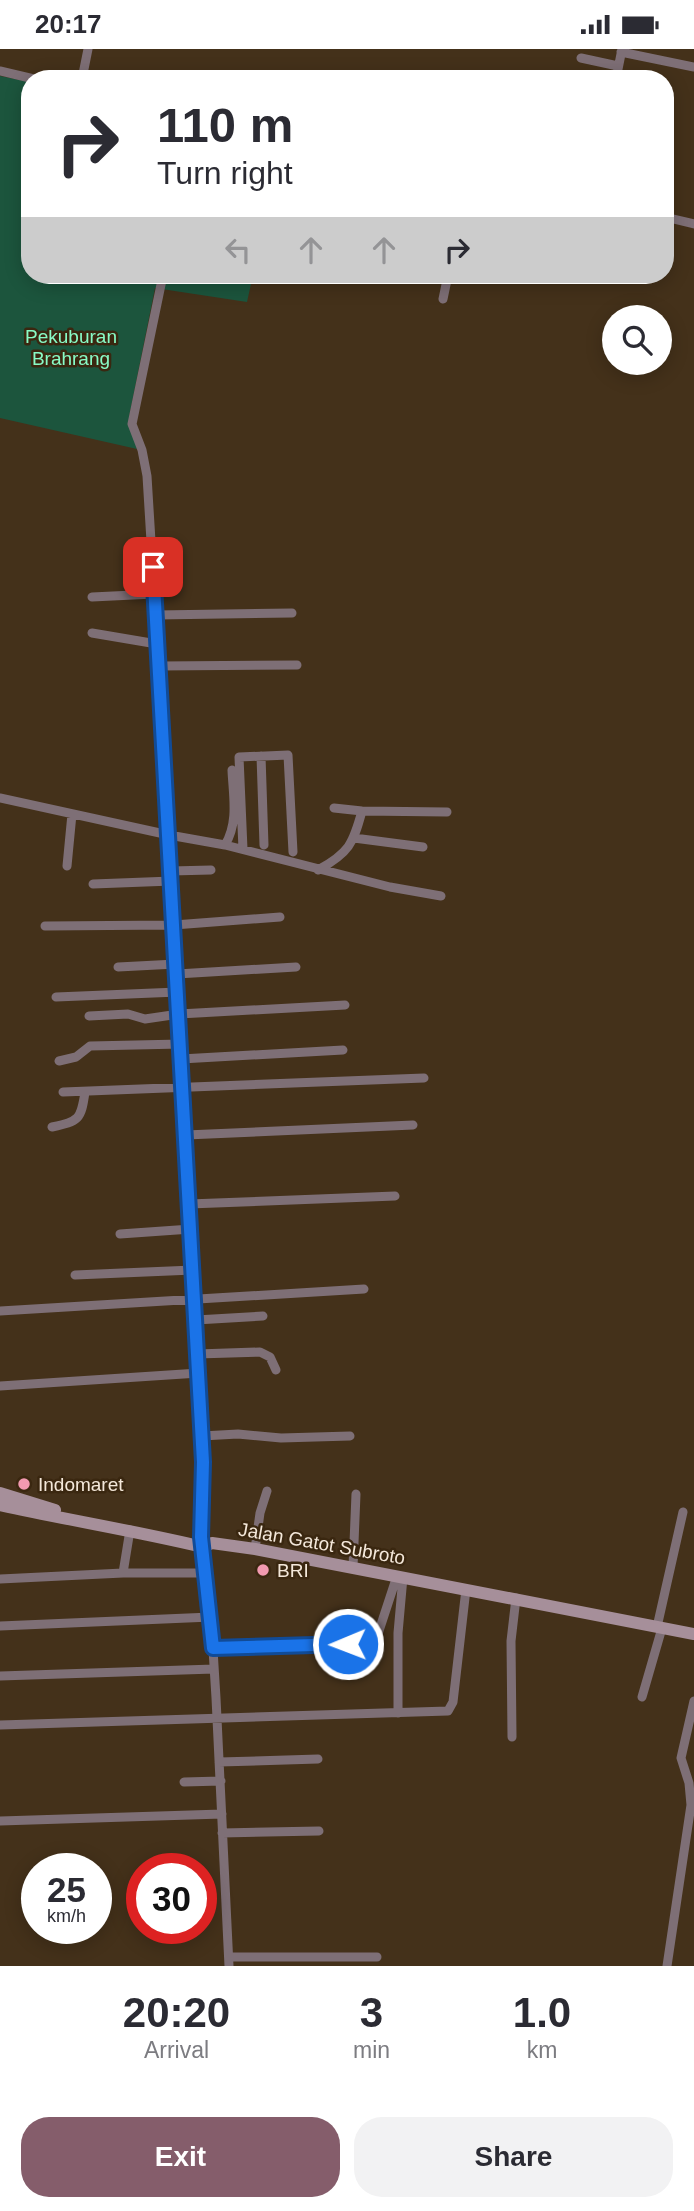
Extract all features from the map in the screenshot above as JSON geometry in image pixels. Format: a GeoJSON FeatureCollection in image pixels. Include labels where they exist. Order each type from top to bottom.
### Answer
{"type":"FeatureCollection","features":[{"type":"Feature","properties":{"kind":"main road"},"geometry":{"type":"LineString","coordinates":[[0,1493],[70,1517],[176,1535],[206,1543]]}},
{"type":"Feature","properties":{"kind":"main road","name":"Jalan Gatot Subroto"},"geometry":{"type":"LineString","coordinates":[[0,1505],[130,1530],[353,1567],[694,1634]]}},
{"type":"Feature","properties":{"kind":"street"},"geometry":{"type":"LineString","coordinates":[[84,70],[88,49]]}},
{"type":"Feature","properties":{"kind":"street"},"geometry":{"type":"LineString","coordinates":[[617,70],[622,50],[694,67]]}},
{"type":"Feature","properties":{"kind":"street"},"geometry":{"type":"LineString","coordinates":[[581,58],[618,66]]}},
{"type":"Feature","properties":{"kind":"street"},"geometry":{"type":"LineString","coordinates":[[0,72],[21,76]]}},
{"type":"Feature","properties":{"kind":"street"},"geometry":{"type":"LineString","coordinates":[[674,219],[694,224]]}},
{"type":"Feature","properties":{"kind":"street"},"geometry":{"type":"LineString","coordinates":[[161,284],[132,424],[142,450],[147,476],[156,615],[229,1962],[377,1957]]}},
{"type":"Feature","properties":{"kind":"street"},"geometry":{"type":"LineString","coordinates":[[443,299],[446,284]]}},
{"type":"Feature","properties":{"kind":"street"},"geometry":{"type":"LineString","coordinates":[[92,597],[154,594]]}},
{"type":"Feature","properties":{"kind":"street"},"geometry":{"type":"LineString","coordinates":[[156,615],[292,613]]}},
{"type":"Feature","properties":{"kind":"street"},"geometry":{"type":"LineString","coordinates":[[92,633],[157,644]]}},
{"type":"Feature","properties":{"kind":"street"},"geometry":{"type":"LineString","coordinates":[[159,666],[298,665]]}},
{"type":"Feature","properties":{"kind":"street"},"geometry":{"type":"LineString","coordinates":[[243,849],[239,757],[288,755],[293,852]]}},
{"type":"Feature","properties":{"kind":"street"},"geometry":{"type":"LineString","coordinates":[[261,757],[264,845]]}},
{"type":"Feature","properties":{"kind":"street"},"geometry":{"type":"LineString","coordinates":[[225,845],[234,823],[232,770]]}},
{"type":"Feature","properties":{"kind":"street"},"geometry":{"type":"LineString","coordinates":[[0,798],[225,845],[318,870],[441,896]]}},
{"type":"Feature","properties":{"kind":"street"},"geometry":{"type":"LineString","coordinates":[[334,808],[447,812]]}},
{"type":"Feature","properties":{"kind":"street"},"geometry":{"type":"LineString","coordinates":[[318,870],[340,858],[354,838],[362,811]]}},
{"type":"Feature","properties":{"kind":"street"},"geometry":{"type":"LineString","coordinates":[[67,866],[72,814]]}},
{"type":"Feature","properties":{"kind":"street"},"geometry":{"type":"LineString","coordinates":[[354,838],[423,847]]}},
{"type":"Feature","properties":{"kind":"street"},"geometry":{"type":"LineString","coordinates":[[93,884],[211,870]]}},
{"type":"Feature","properties":{"kind":"street"},"geometry":{"type":"LineString","coordinates":[[45,926],[174,925],[280,917]]}},
{"type":"Feature","properties":{"kind":"street"},"geometry":{"type":"LineString","coordinates":[[118,967],[296,967]]}},
{"type":"Feature","properties":{"kind":"street"},"geometry":{"type":"LineString","coordinates":[[56,997],[178,992]]}},
{"type":"Feature","properties":{"kind":"street"},"geometry":{"type":"LineString","coordinates":[[89,1016],[128,1014],[145,1019],[179,1014],[345,1005]]}},
{"type":"Feature","properties":{"kind":"street"},"geometry":{"type":"LineString","coordinates":[[59,1061],[76,1057],[90,1046],[181,1044]]}},
{"type":"Feature","properties":{"kind":"street"},"geometry":{"type":"LineString","coordinates":[[181,1059],[343,1050]]}},
{"type":"Feature","properties":{"kind":"street"},"geometry":{"type":"LineString","coordinates":[[63,1092],[424,1078]]}},
{"type":"Feature","properties":{"kind":"street"},"geometry":{"type":"LineString","coordinates":[[52,1127],[75,1122],[80,1116],[85,1092]]}},
{"type":"Feature","properties":{"kind":"street"},"geometry":{"type":"LineString","coordinates":[[186,1135],[413,1125]]}},
{"type":"Feature","properties":{"kind":"street"},"geometry":{"type":"LineString","coordinates":[[189,1204],[395,1196]]}},
{"type":"Feature","properties":{"kind":"street"},"geometry":{"type":"LineString","coordinates":[[120,1234],[191,1229]]}},
{"type":"Feature","properties":{"kind":"street"},"geometry":{"type":"LineString","coordinates":[[75,1275],[193,1270]]}},
{"type":"Feature","properties":{"kind":"street"},"geometry":{"type":"LineString","coordinates":[[0,1311],[364,1289]]}},
{"type":"Feature","properties":{"kind":"street"},"geometry":{"type":"LineString","coordinates":[[196,1320],[263,1316]]}},
{"type":"Feature","properties":{"kind":"street"},"geometry":{"type":"LineString","coordinates":[[197,1355],[264,1353],[271,1357],[276,1370]]}},
{"type":"Feature","properties":{"kind":"street"},"geometry":{"type":"LineString","coordinates":[[0,1386],[199,1373]]}},
{"type":"Feature","properties":{"kind":"street"},"geometry":{"type":"LineString","coordinates":[[202,1436],[237,1434],[281,1439],[349,1436]]}},
{"type":"Feature","properties":{"kind":"street"},"geometry":{"type":"LineString","coordinates":[[255,1549],[260,1513],[267,1491]]}},
{"type":"Feature","properties":{"kind":"street"},"geometry":{"type":"LineString","coordinates":[[353,1567],[356,1494]]}},
{"type":"Feature","properties":{"kind":"street"},"geometry":{"type":"LineString","coordinates":[[642,1697],[660,1627],[683,1512]]}},
{"type":"Feature","properties":{"kind":"street"},"geometry":{"type":"LineString","coordinates":[[123,1573],[130,1530]]}},
{"type":"Feature","properties":{"kind":"street"},"geometry":{"type":"LineString","coordinates":[[0,1579],[123,1573],[206,1573]]}},
{"type":"Feature","properties":{"kind":"street"},"geometry":{"type":"LineString","coordinates":[[373,1649],[400,1577]]}},
{"type":"Feature","properties":{"kind":"street"},"geometry":{"type":"LineString","coordinates":[[398,1713],[400,1577]]}},
{"type":"Feature","properties":{"kind":"street"},"geometry":{"type":"LineString","coordinates":[[0,1725],[444,1712],[451,1708],[466,1590]]}},
{"type":"Feature","properties":{"kind":"street"},"geometry":{"type":"LineString","coordinates":[[512,1737],[511,1641],[516,1598]]}},
{"type":"Feature","properties":{"kind":"street"},"geometry":{"type":"LineString","coordinates":[[0,1626],[211,1617]]}},
{"type":"Feature","properties":{"kind":"street"},"geometry":{"type":"LineString","coordinates":[[213,1648],[348,1644]]}},
{"type":"Feature","properties":{"kind":"street"},"geometry":{"type":"LineString","coordinates":[[0,1676],[214,1669]]}},
{"type":"Feature","properties":{"kind":"street"},"geometry":{"type":"LineString","coordinates":[[667,1966],[691,1805],[689,1783],[681,1759],[694,1701]]}},
{"type":"Feature","properties":{"kind":"street"},"geometry":{"type":"LineString","coordinates":[[219,1762],[318,1759]]}},
{"type":"Feature","properties":{"kind":"street"},"geometry":{"type":"LineString","coordinates":[[184,1782],[221,1781]]}},
{"type":"Feature","properties":{"kind":"street"},"geometry":{"type":"LineString","coordinates":[[0,1821],[222,1814]]}},
{"type":"Feature","properties":{"kind":"street"},"geometry":{"type":"LineString","coordinates":[[222,1833],[319,1831]]}},
{"type":"Feature","properties":{"kind":"green space","name":"Pekuburan Brahrang"},"geometry":{"type":"Polygon","coordinates":[[[0,76],[21,80],[21,284],[251,284],[247,302],[155,288],[129,417],[137,449],[0,418],[0,76]]]}},
{"type":"Feature","properties":{"kind":"place","name":"Indomaret"},"geometry":{"type":"Point","coordinates":[24,1484]}},
{"type":"Feature","properties":{"kind":"place","name":"BRI"},"geometry":{"type":"Point","coordinates":[263,1570]}},
{"type":"Feature","properties":{"kind":"route"},"geometry":{"type":"LineString","coordinates":[[153,567],[203,1462],[201,1537],[213,1648],[348,1644]]}}]}
